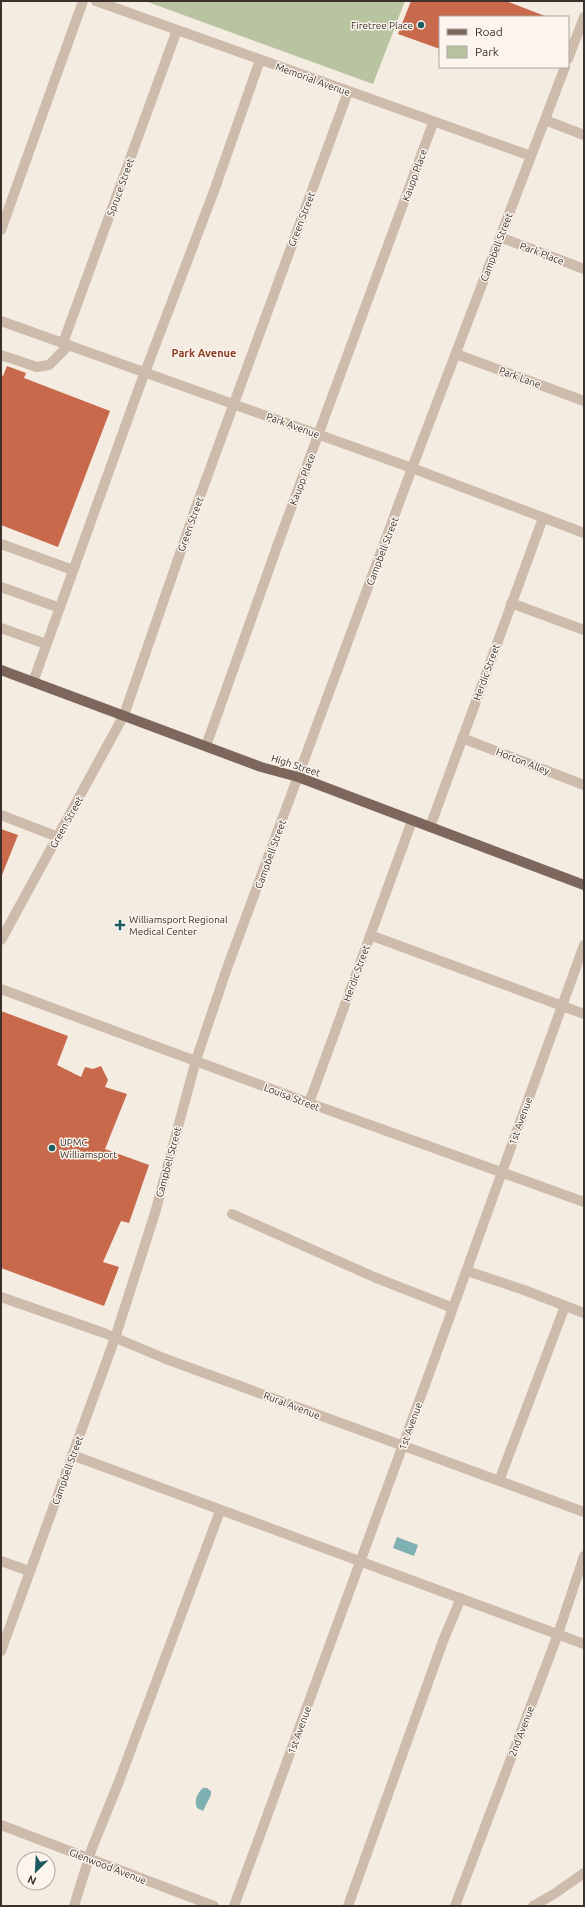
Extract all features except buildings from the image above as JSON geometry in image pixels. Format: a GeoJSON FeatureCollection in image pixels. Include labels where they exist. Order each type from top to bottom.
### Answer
{"type":"FeatureCollection","features":[{"type":"Feature","properties":{"kind":"main road","name":"High Street"},"geometry":{"type":"LineString","coordinates":[[1,670],[262,767],[298,777],[412,821],[584,884]]}},
{"type":"Feature","properties":{"kind":"street"},"geometry":{"type":"LineString","coordinates":[[1,230],[83,1]]}},
{"type":"Feature","properties":{"kind":"street","name":"Memorial Avenue"},"geometry":{"type":"LineString","coordinates":[[96,1],[433,123],[531,156]]}},
{"type":"Feature","properties":{"kind":"street"},"geometry":{"type":"LineString","coordinates":[[569,56],[584,17]]}},
{"type":"Feature","properties":{"kind":"street","name":"Spruce Street"},"geometry":{"type":"LineString","coordinates":[[66,344],[177,30]]}},
{"type":"Feature","properties":{"kind":"street"},"geometry":{"type":"LineString","coordinates":[[33,682],[145,372],[214,191],[260,60]]}},
{"type":"Feature","properties":{"kind":"street","name":"Campbell Street"},"geometry":{"type":"LineString","coordinates":[[1,1651],[115,1338],[155,1213],[196,1060],[226,971],[412,468],[565,68]]}},
{"type":"Feature","properties":{"kind":"street","name":"Green Street"},"geometry":{"type":"LineString","coordinates":[[1,940],[124,715],[193,515],[348,92]]}},
{"type":"Feature","properties":{"kind":"street"},"geometry":{"type":"LineString","coordinates":[[545,120],[584,135]]}},
{"type":"Feature","properties":{"kind":"street","name":"Kaupp Place"},"geometry":{"type":"LineString","coordinates":[[206,746],[279,541],[433,123]]}},
{"type":"Feature","properties":{"kind":"street","name":"Park Place"},"geometry":{"type":"LineString","coordinates":[[500,237],[584,269]]}},
{"type":"Feature","properties":{"kind":"street","name":"Park Avenue"},"geometry":{"type":"LineString","coordinates":[[1,321],[412,468],[584,533]]}},
{"type":"Feature","properties":{"kind":"street"},"geometry":{"type":"LineString","coordinates":[[1,355],[37,367],[49,365],[66,344]]}},
{"type":"Feature","properties":{"kind":"street","name":"Park Lane"},"geometry":{"type":"LineString","coordinates":[[456,354],[584,401]]}},
{"type":"Feature","properties":{"kind":"street","name":"Herdic Street"},"geometry":{"type":"LineString","coordinates":[[430,827],[543,518]]}},
{"type":"Feature","properties":{"kind":"street"},"geometry":{"type":"LineString","coordinates":[[1,544],[73,570]]}},
{"type":"Feature","properties":{"kind":"street"},"geometry":{"type":"LineString","coordinates":[[1,587],[60,608]]}},
{"type":"Feature","properties":{"kind":"street"},"geometry":{"type":"LineString","coordinates":[[511,603],[584,630]]}},
{"type":"Feature","properties":{"kind":"street"},"geometry":{"type":"LineString","coordinates":[[1,628],[46,644]]}},
{"type":"Feature","properties":{"kind":"street","name":"Horton Alley"},"geometry":{"type":"LineString","coordinates":[[462,738],[584,785]]}},
{"type":"Feature","properties":{"kind":"street"},"geometry":{"type":"LineString","coordinates":[[1,815],[58,837]]}},
{"type":"Feature","properties":{"kind":"street","name":"Herdic Street"},"geometry":{"type":"LineString","coordinates":[[309,1103],[412,821]]}},
{"type":"Feature","properties":{"kind":"street"},"geometry":{"type":"LineString","coordinates":[[370,935],[584,1014]]}},
{"type":"Feature","properties":{"kind":"street","name":"1st Avenue"},"geometry":{"type":"LineString","coordinates":[[234,1906],[467,1271],[584,945]]}},
{"type":"Feature","properties":{"kind":"street","name":"Louisa Street"},"geometry":{"type":"LineString","coordinates":[[1,989],[309,1103],[584,1202]]}},
{"type":"Feature","properties":{"kind":"street"},"geometry":{"type":"LineString","coordinates":[[232,1214],[374,1277],[453,1308]]}},
{"type":"Feature","properties":{"kind":"street"},"geometry":{"type":"LineString","coordinates":[[467,1271],[584,1313]]}},
{"type":"Feature","properties":{"kind":"street","name":"Rural Avenue"},"geometry":{"type":"LineString","coordinates":[[1,1297],[584,1512]]}},
{"type":"Feature","properties":{"kind":"street"},"geometry":{"type":"LineString","coordinates":[[499,1480],[565,1306]]}},
{"type":"Feature","properties":{"kind":"street"},"geometry":{"type":"LineString","coordinates":[[72,1456],[584,1644]]}},
{"type":"Feature","properties":{"kind":"street"},"geometry":{"type":"LineString","coordinates":[[74,1906],[88,1859],[220,1511]]}},
{"type":"Feature","properties":{"kind":"street","name":"2nd Avenue"},"geometry":{"type":"LineString","coordinates":[[456,1906],[558,1634],[584,1556]]}},
{"type":"Feature","properties":{"kind":"street"},"geometry":{"type":"LineString","coordinates":[[1,1561],[29,1571]]}},
{"type":"Feature","properties":{"kind":"street"},"geometry":{"type":"LineString","coordinates":[[348,1906],[443,1641],[460,1598]]}},
{"type":"Feature","properties":{"kind":"street","name":"Glenwood Avenue"},"geometry":{"type":"LineString","coordinates":[[1,1825],[214,1906]]}},
{"type":"Feature","properties":{"kind":"street"},"geometry":{"type":"LineString","coordinates":[[533,1906],[554,1894],[584,1872]]}},
{"type":"Feature","properties":{"kind":"green space"},"geometry":{"type":"Polygon","coordinates":[[[145,1],[405,1],[373,84],[145,1]]]}},
{"type":"Feature","properties":{"kind":"water"},"geometry":{"type":"Polygon","coordinates":[[[397,1537],[418,1545],[414,1556],[393,1548],[397,1537]]]}},
{"type":"Feature","properties":{"kind":"water"},"geometry":{"type":"Polygon","coordinates":[[[203,1788],[207,1788],[211,1791],[211,1795],[203,1811],[197,1808],[196,1800],[203,1788]]]}},
{"type":"Feature","properties":{"kind":"place","name":"Firetree Place"},"geometry":{"type":"Point","coordinates":[421,25]}},
{"type":"Feature","properties":{"kind":"place","name":"Williamsport Regional Medical Center"},"geometry":{"type":"Point","coordinates":[120,925]}},
{"type":"Feature","properties":{"kind":"place","name":"UPMC Williamsport"},"geometry":{"type":"Point","coordinates":[52,1148]}},
{"type":"Feature","properties":{"kind":"district","name":"Park Avenue"},"geometry":{"type":"Point","coordinates":[204,353]}}]}
